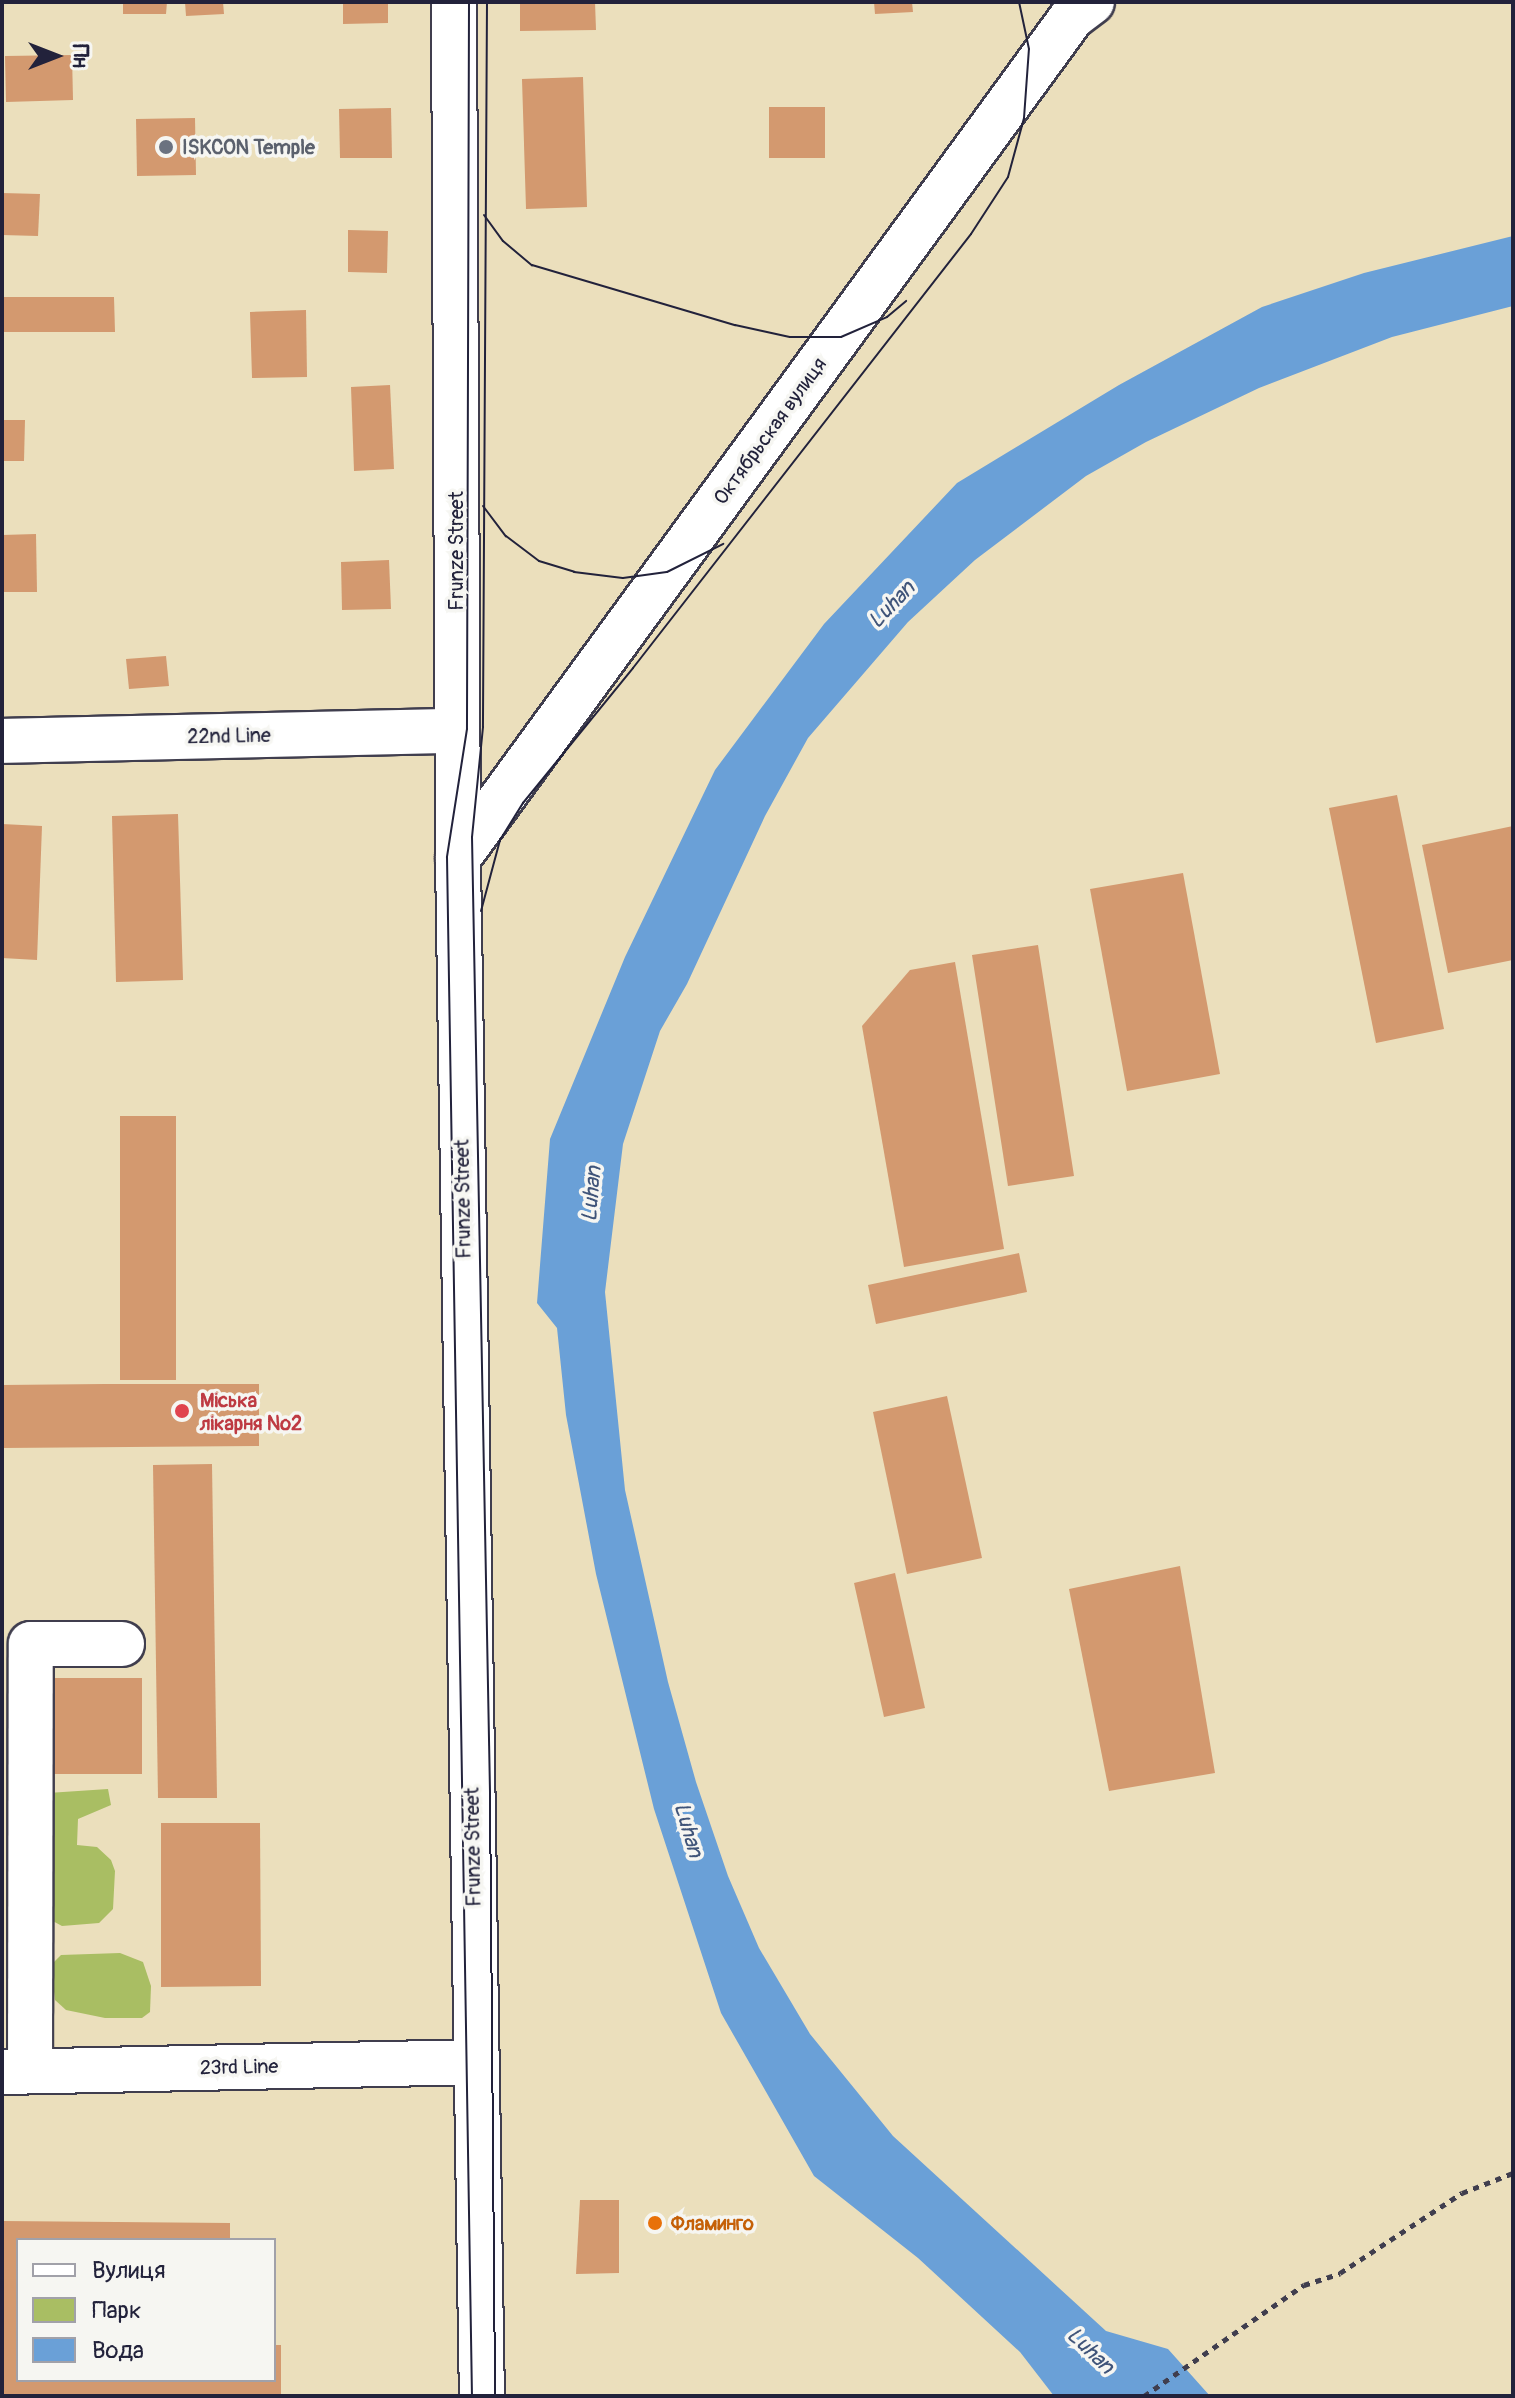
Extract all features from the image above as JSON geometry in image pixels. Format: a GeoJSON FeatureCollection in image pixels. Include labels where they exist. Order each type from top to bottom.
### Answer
{"type":"FeatureCollection","features":[{"type":"Feature","properties":{"kind":"street","name":"Frunze Street"},"geometry":{"type":"LineString","coordinates":[[454,2],[458,858],[482,2396]]}},
{"type":"Feature","properties":{"kind":"street","name":"Октябрьская вулиця"},"geometry":{"type":"LineString","coordinates":[[458,858],[1077,7]]}},
{"type":"Feature","properties":{"kind":"street","name":"22nd Line"},"geometry":{"type":"LineString","coordinates":[[2,741],[457,731]]}},
{"type":"Feature","properties":{"kind":"street"},"geometry":{"type":"LineString","coordinates":[[16,2071],[31,1644],[122,1644]]}},
{"type":"Feature","properties":{"kind":"street","name":"23rd Line"},"geometry":{"type":"LineString","coordinates":[[16,2071],[476,2062]]}},
{"type":"Feature","properties":{"kind":"path"},"geometry":{"type":"LineString","coordinates":[[1144,2396],[1304,2285],[1340,2273],[1462,2193],[1513,2173]]}},
{"type":"Feature","properties":{"kind":"green space"},"geometry":{"type":"Polygon","coordinates":[[[108,1789],[111,1805],[78,1819],[77,1845],[97,1847],[111,1860],[115,1871],[113,1909],[99,1923],[62,1926],[49,1919],[48,1793],[108,1789]]]}},
{"type":"Feature","properties":{"kind":"green space"},"geometry":{"type":"Polygon","coordinates":[[[120,1953],[143,1962],[151,1986],[150,2012],[142,2018],[105,2018],[66,2010],[55,2000],[51,1965],[61,1955],[120,1953]]]}},
{"type":"Feature","properties":{"kind":"water","name":"Luhan"},"geometry":{"type":"Polygon","coordinates":[[[1513,236],[1513,306],[1392,337],[1259,388],[1146,442],[1086,476],[975,560],[908,622],[808,738],[765,816],[687,984],[660,1031],[623,1144],[605,1292],[625,1490],[668,1682],[696,1782],[728,1876],[759,1948],[810,2034],[893,2136],[1106,2331],[1168,2349],[1210,2396],[1054,2396],[1020,2352],[918,2258],[814,2176],[721,2013],[654,1809],[596,1574],[566,1415],[557,1328],[537,1303],[550,1139],[625,957],[715,770],[824,624],[957,483],[1119,385],[1262,307],[1364,273],[1513,236]]]}},
{"type":"Feature","properties":{"kind":"building"},"geometry":{"type":"Polygon","coordinates":[[[123,2],[167,2],[166,14],[123,14],[123,2]]]}},
{"type":"Feature","properties":{"kind":"building"},"geometry":{"type":"Polygon","coordinates":[[[185,2],[223,2],[224,14],[186,16],[185,2]]]}},
{"type":"Feature","properties":{"kind":"building"},"geometry":{"type":"Polygon","coordinates":[[[343,2],[388,2],[388,23],[343,24],[343,2]]]}},
{"type":"Feature","properties":{"kind":"building"},"geometry":{"type":"Polygon","coordinates":[[[520,2],[595,2],[596,30],[520,31],[520,2]]]}},
{"type":"Feature","properties":{"kind":"building"},"geometry":{"type":"Polygon","coordinates":[[[874,2],[912,2],[913,12],[875,14],[874,2]]]}},
{"type":"Feature","properties":{"kind":"building"},"geometry":{"type":"Polygon","coordinates":[[[72,55],[73,100],[6,102],[5,56],[72,55]]]}},
{"type":"Feature","properties":{"kind":"building"},"geometry":{"type":"Polygon","coordinates":[[[583,77],[587,207],[526,209],[522,79],[583,77]]]}},
{"type":"Feature","properties":{"kind":"building"},"geometry":{"type":"Polygon","coordinates":[[[769,107],[825,107],[825,158],[769,158],[769,107]]]}},
{"type":"Feature","properties":{"kind":"building"},"geometry":{"type":"Polygon","coordinates":[[[391,108],[392,158],[340,158],[339,109],[391,108]]]}},
{"type":"Feature","properties":{"kind":"building","name":"ISKCON Temple"},"geometry":{"type":"Polygon","coordinates":[[[195,118],[196,175],[137,176],[136,119],[195,118]]]}},
{"type":"Feature","properties":{"kind":"building"},"geometry":{"type":"Polygon","coordinates":[[[2,193],[40,194],[38,236],[2,235],[2,193]]]}},
{"type":"Feature","properties":{"kind":"building"},"geometry":{"type":"Polygon","coordinates":[[[348,230],[388,231],[387,273],[348,272],[348,230]]]}},
{"type":"Feature","properties":{"kind":"building"},"geometry":{"type":"Polygon","coordinates":[[[2,297],[114,297],[115,332],[2,332],[2,297]]]}},
{"type":"Feature","properties":{"kind":"building"},"geometry":{"type":"Polygon","coordinates":[[[306,310],[307,377],[252,378],[250,312],[306,310]]]}},
{"type":"Feature","properties":{"kind":"building"},"geometry":{"type":"Polygon","coordinates":[[[390,385],[394,469],[354,471],[351,387],[390,385]]]}},
{"type":"Feature","properties":{"kind":"building"},"geometry":{"type":"Polygon","coordinates":[[[2,420],[25,420],[24,461],[2,461],[2,420]]]}},
{"type":"Feature","properties":{"kind":"building"},"geometry":{"type":"Polygon","coordinates":[[[36,534],[37,592],[2,592],[2,535],[36,534]]]}},
{"type":"Feature","properties":{"kind":"building"},"geometry":{"type":"Polygon","coordinates":[[[389,560],[391,609],[342,610],[341,562],[389,560]]]}},
{"type":"Feature","properties":{"kind":"building"},"geometry":{"type":"Polygon","coordinates":[[[166,656],[169,686],[129,689],[126,659],[166,656]]]}},
{"type":"Feature","properties":{"kind":"building"},"geometry":{"type":"Polygon","coordinates":[[[1397,795],[1444,1029],[1376,1043],[1329,808],[1397,795]]]}},
{"type":"Feature","properties":{"kind":"building"},"geometry":{"type":"Polygon","coordinates":[[[178,814],[183,980],[116,982],[112,816],[178,814]]]}},
{"type":"Feature","properties":{"kind":"building"},"geometry":{"type":"Polygon","coordinates":[[[2,824],[42,826],[37,960],[2,958],[2,824]]]}},
{"type":"Feature","properties":{"kind":"building"},"geometry":{"type":"Polygon","coordinates":[[[1513,826],[1513,960],[1448,973],[1422,845],[1513,826]]]}},
{"type":"Feature","properties":{"kind":"building"},"geometry":{"type":"Polygon","coordinates":[[[1183,873],[1220,1074],[1127,1091],[1090,889],[1183,873]]]}},
{"type":"Feature","properties":{"kind":"building"},"geometry":{"type":"Polygon","coordinates":[[[1038,945],[1074,1176],[1008,1186],[972,955],[1038,945]]]}},
{"type":"Feature","properties":{"kind":"building"},"geometry":{"type":"Polygon","coordinates":[[[955,962],[1004,1249],[904,1267],[862,1026],[910,970],[955,962]]]}},
{"type":"Feature","properties":{"kind":"building"},"geometry":{"type":"Polygon","coordinates":[[[120,1116],[176,1116],[176,1380],[120,1380],[120,1116]]]}},
{"type":"Feature","properties":{"kind":"building"},"geometry":{"type":"Polygon","coordinates":[[[1019,1253],[1027,1292],[876,1324],[868,1285],[1019,1253]]]}},
{"type":"Feature","properties":{"kind":"building"},"geometry":{"type":"Polygon","coordinates":[[[259,1384],[259,1446],[2,1448],[2,1385],[259,1384]]]}},
{"type":"Feature","properties":{"kind":"building"},"geometry":{"type":"Polygon","coordinates":[[[947,1396],[982,1558],[907,1574],[873,1412],[947,1396]]]}},
{"type":"Feature","properties":{"kind":"building"},"geometry":{"type":"Polygon","coordinates":[[[212,1464],[217,1798],[158,1798],[153,1465],[212,1464]]]}},
{"type":"Feature","properties":{"kind":"building"},"geometry":{"type":"Polygon","coordinates":[[[1180,1566],[1215,1773],[1109,1791],[1069,1589],[1180,1566]]]}},
{"type":"Feature","properties":{"kind":"building"},"geometry":{"type":"Polygon","coordinates":[[[895,1573],[925,1708],[884,1717],[854,1583],[895,1573]]]}},
{"type":"Feature","properties":{"kind":"building"},"geometry":{"type":"Polygon","coordinates":[[[52,1678],[142,1678],[142,1774],[52,1774],[52,1678]]]}},
{"type":"Feature","properties":{"kind":"building"},"geometry":{"type":"Polygon","coordinates":[[[161,1823],[260,1823],[261,1986],[161,1987],[161,1823]]]}},
{"type":"Feature","properties":{"kind":"building"},"geometry":{"type":"Polygon","coordinates":[[[580,2200],[619,2200],[619,2273],[576,2274],[580,2200]]]}},
{"type":"Feature","properties":{"kind":"building"},"geometry":{"type":"Polygon","coordinates":[[[2,2221],[230,2223],[230,2238],[16,2238],[16,2382],[276,2382],[276,2345],[281,2345],[281,2396],[2,2396],[2,2221]]]}},
{"type":"Feature","properties":{"kind":"tram line"},"geometry":{"type":"LineString","coordinates":[[469,2],[467,729],[447,857],[472,2396]]}},
{"type":"Feature","properties":{"kind":"tram line"},"geometry":{"type":"LineString","coordinates":[[487,2],[483,727],[472,837],[490,1793],[495,2396]]}},
{"type":"Feature","properties":{"kind":"tram line"},"geometry":{"type":"LineString","coordinates":[[481,911],[500,840],[523,803],[633,668],[971,234],[1008,177],[1024,118],[1029,49],[1019,2]]}},
{"type":"Feature","properties":{"kind":"tram line"},"geometry":{"type":"LineString","coordinates":[[484,215],[503,241],[532,265],[735,325],[790,337],[841,337],[887,317],[906,301]]}},
{"type":"Feature","properties":{"kind":"tram line"},"geometry":{"type":"LineString","coordinates":[[483,506],[506,536],[539,561],[574,572],[623,578],[667,572],[723,544]]}},
{"type":"Feature","properties":{"kind":"place","name":"ISKCON Temple"},"geometry":{"type":"Point","coordinates":[166,147]}},
{"type":"Feature","properties":{"kind":"place","name":"Міська лікарня №2"},"geometry":{"type":"Point","coordinates":[182,1411]}},
{"type":"Feature","properties":{"kind":"place","name":"Фламинго"},"geometry":{"type":"Point","coordinates":[655,2223]}}]}
